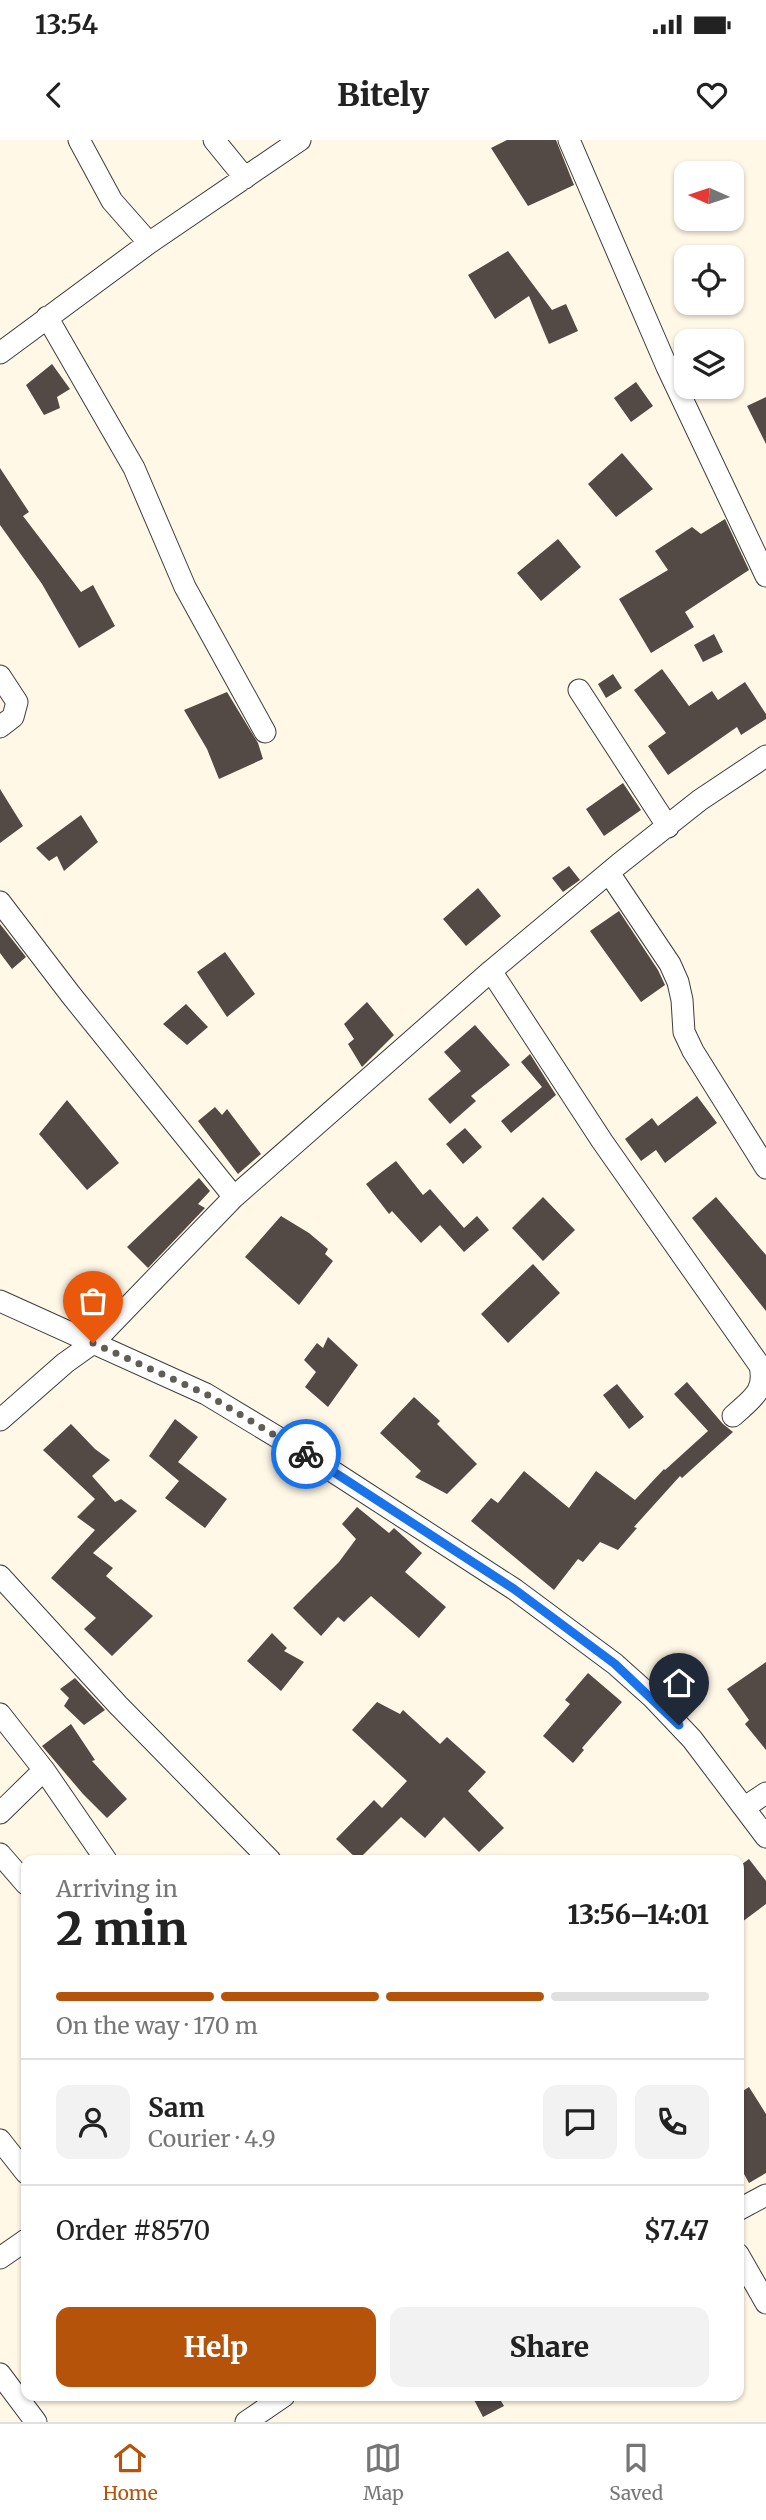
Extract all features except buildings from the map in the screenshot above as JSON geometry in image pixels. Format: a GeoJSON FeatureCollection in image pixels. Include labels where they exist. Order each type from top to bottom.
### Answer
{"type":"FeatureCollection","features":[{"type":"Feature","properties":{"kind":"street"},"geometry":{"type":"LineString","coordinates":[[79,140],[112,201],[149,243]]}},
{"type":"Feature","properties":{"kind":"street"},"geometry":{"type":"LineString","coordinates":[[214,140],[245,178]]}},
{"type":"Feature","properties":{"kind":"street"},"geometry":{"type":"LineString","coordinates":[[0,353],[149,243],[300,140]]}},
{"type":"Feature","properties":{"kind":"street"},"geometry":{"type":"LineString","coordinates":[[569,140],[667,367],[766,576]]}},
{"type":"Feature","properties":{"kind":"street"},"geometry":{"type":"LineString","coordinates":[[47,317],[134,468],[185,587],[265,732]]}},
{"type":"Feature","properties":{"kind":"street"},"geometry":{"type":"LineString","coordinates":[[0,676],[17,702],[13,717],[0,727]]}},
{"type":"Feature","properties":{"kind":"street"},"geometry":{"type":"LineString","coordinates":[[579,690],[668,827]]}},
{"type":"Feature","properties":{"kind":"street"},"geometry":{"type":"LineString","coordinates":[[0,1420],[65,1363],[93,1343],[234,1197],[491,971],[701,800],[766,755]]}},
{"type":"Feature","properties":{"kind":"street"},"geometry":{"type":"LineString","coordinates":[[609,873],[670,964],[682,1000],[684,1032],[693,1051],[766,1168]]}},
{"type":"Feature","properties":{"kind":"street"},"geometry":{"type":"LineString","coordinates":[[0,902],[71,995],[234,1197]]}},
{"type":"Feature","properties":{"kind":"street"},"geometry":{"type":"LineString","coordinates":[[491,971],[603,1141],[760,1366],[762,1386],[733,1416]]}},
{"type":"Feature","properties":{"kind":"street"},"geometry":{"type":"LineString","coordinates":[[0,1301],[206,1394],[312,1458],[514,1589],[615,1664],[653,1698],[692,1739],[766,1837]]}},
{"type":"Feature","properties":{"kind":"street"},"geometry":{"type":"LineString","coordinates":[[0,1576],[118,1705],[265,1855]]}},
{"type":"Feature","properties":{"kind":"street"},"geometry":{"type":"LineString","coordinates":[[0,1714],[44,1770],[103,1855]]}},
{"type":"Feature","properties":{"kind":"street"},"geometry":{"type":"LineString","coordinates":[[0,1813],[44,1770]]}},
{"type":"Feature","properties":{"kind":"street"},"geometry":{"type":"LineString","coordinates":[[745,1807],[766,1793]]}},
{"type":"Feature","properties":{"kind":"street"},"geometry":{"type":"LineString","coordinates":[[0,1854],[21,1878]]}},
{"type":"Feature","properties":{"kind":"street"},"geometry":{"type":"LineString","coordinates":[[0,2140],[21,2166]]}},
{"type":"Feature","properties":{"kind":"street"},"geometry":{"type":"LineString","coordinates":[[744,2207],[766,2195]]}},
{"type":"Feature","properties":{"kind":"street"},"geometry":{"type":"LineString","coordinates":[[0,2258],[21,2243]]}},
{"type":"Feature","properties":{"kind":"street"},"geometry":{"type":"LineString","coordinates":[[744,2264],[766,2303]]}},
{"type":"Feature","properties":{"kind":"street"},"geometry":{"type":"LineString","coordinates":[[0,2374],[36,2422]]}},
{"type":"Feature","properties":{"kind":"street"},"geometry":{"type":"LineString","coordinates":[[246,2422],[277,2401]]}},
{"type":"Feature","properties":{"kind":"way so far"},"geometry":{"type":"LineString","coordinates":[[93,1343],[206,1394],[306,1454]]}},
{"type":"Feature","properties":{"kind":"route"},"geometry":{"type":"LineString","coordinates":[[306,1454],[514,1589],[615,1664],[679,1725]]}}]}
